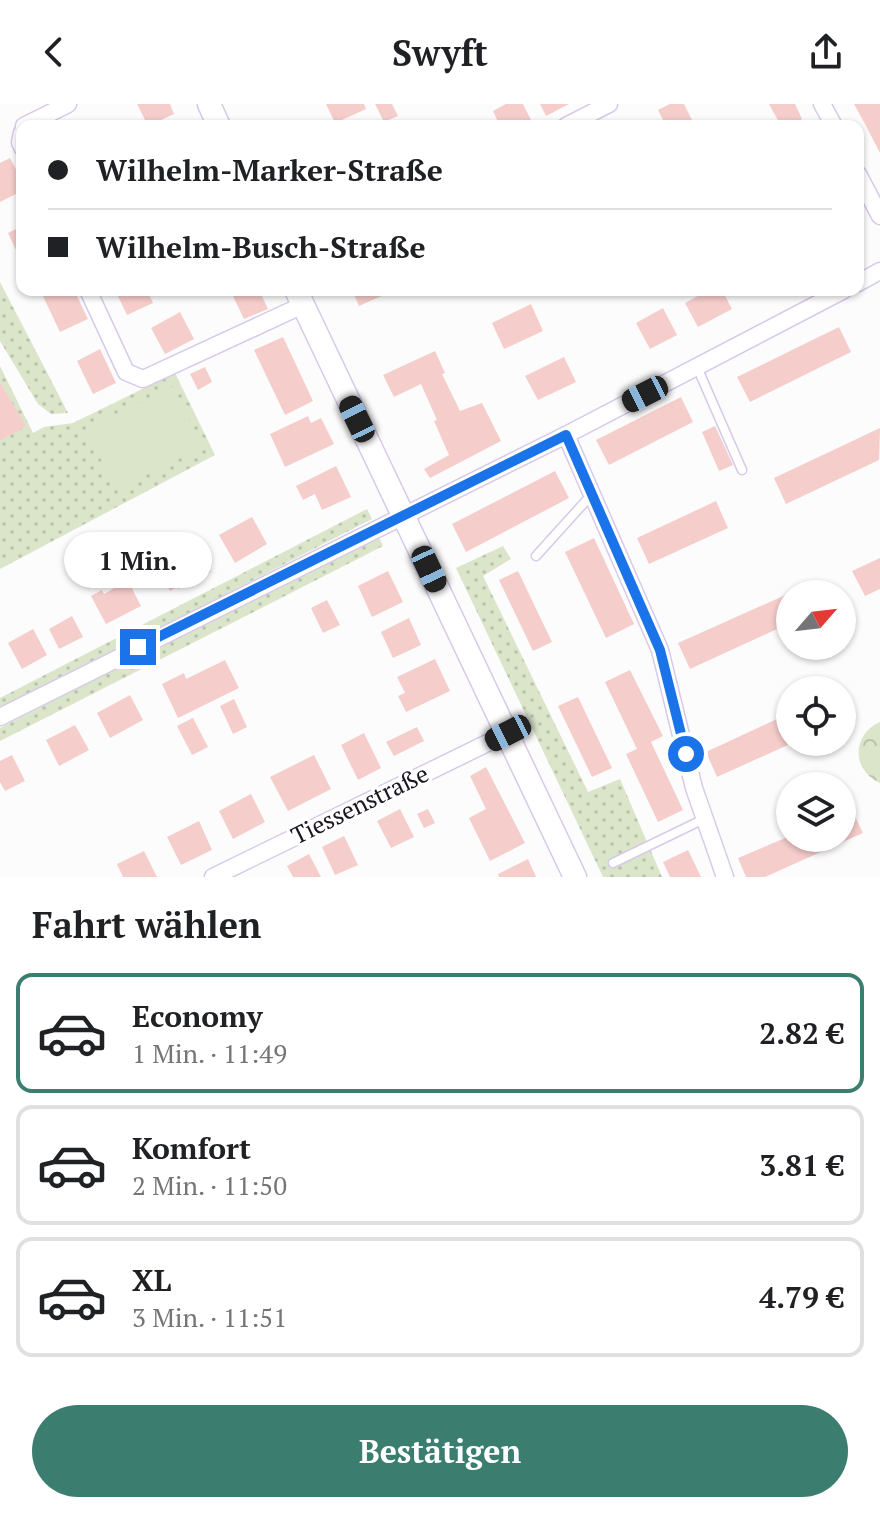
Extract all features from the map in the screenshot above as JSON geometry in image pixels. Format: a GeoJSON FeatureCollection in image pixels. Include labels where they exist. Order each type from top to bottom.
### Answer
{"type":"FeatureCollection","features":[{"type":"Feature","properties":{"kind":"main road"},"geometry":{"type":"LineString","coordinates":[[299,298],[575,877]]}},
{"type":"Feature","properties":{"kind":"street"},"geometry":{"type":"LineString","coordinates":[[36,120],[68,104]]}},
{"type":"Feature","properties":{"kind":"street"},"geometry":{"type":"LineString","coordinates":[[578,120],[609,104]]}},
{"type":"Feature","properties":{"kind":"street"},"geometry":{"type":"LineString","coordinates":[[864,185],[880,216]]}},
{"type":"Feature","properties":{"kind":"street"},"geometry":{"type":"LineString","coordinates":[[91,296],[126,372],[143,379],[299,298]]}},
{"type":"Feature","properties":{"kind":"street"},"geometry":{"type":"LineString","coordinates":[[0,717],[566,435],[833,296]]}},
{"type":"Feature","properties":{"kind":"street"},"geometry":{"type":"LineString","coordinates":[[566,435],[660,650],[694,788],[725,877]]}},
{"type":"Feature","properties":{"kind":"street","name":"Tiessenstraße"},"geometry":{"type":"LineString","coordinates":[[213,877],[508,733]]}},
{"type":"Feature","properties":{"kind":"lane"},"geometry":{"type":"LineString","coordinates":[[697,367],[742,470]]}},
{"type":"Feature","properties":{"kind":"lane"},"geometry":{"type":"LineString","coordinates":[[536,556],[593,492]]}},
{"type":"Feature","properties":{"kind":"lane"},"geometry":{"type":"LineString","coordinates":[[613,863],[704,819]]}},
{"type":"Feature","properties":{"kind":"green space"},"geometry":{"type":"Polygon","coordinates":[[[0,282],[68,413],[51,414],[38,404],[0,341],[0,282]]]}},
{"type":"Feature","properties":{"kind":"green space"},"geometry":{"type":"Polygon","coordinates":[[[0,366],[33,433],[44,427],[73,423],[175,373],[215,455],[0,569],[0,441],[25,426],[0,382],[0,366]]]}},
{"type":"Feature","properties":{"kind":"green space"},"geometry":{"type":"Polygon","coordinates":[[[173,386],[203,447],[116,490],[86,429],[173,386]]]}},
{"type":"Feature","properties":{"kind":"green space"},"geometry":{"type":"Polygon","coordinates":[[[367,509],[372,519],[0,710],[0,698],[367,509]]]}},
{"type":"Feature","properties":{"kind":"green space"},"geometry":{"type":"Polygon","coordinates":[[[378,535],[383,546],[0,741],[0,728],[378,535]]]}},
{"type":"Feature","properties":{"kind":"green space"},"geometry":{"type":"Polygon","coordinates":[[[503,546],[511,559],[483,576],[588,792],[620,779],[662,877],[603,877],[456,568],[503,546]]]}},
{"type":"Feature","properties":{"kind":"green space"},"geometry":{"type":"Polygon","coordinates":[[[880,722],[880,783],[864,770],[859,752],[864,735],[880,722]]]}},
{"type":"Feature","properties":{"kind":"building"},"geometry":{"type":"Polygon","coordinates":[[[137,104],[170,104],[174,114],[161,120],[145,120],[137,104]]]}},
{"type":"Feature","properties":{"kind":"building"},"geometry":{"type":"Polygon","coordinates":[[[326,104],[364,104],[366,109],[342,120],[334,120],[326,104]]]}},
{"type":"Feature","properties":{"kind":"building"},"geometry":{"type":"Polygon","coordinates":[[[375,104],[392,104],[398,116],[383,120],[375,104]]]}},
{"type":"Feature","properties":{"kind":"building"},"geometry":{"type":"Polygon","coordinates":[[[506,104],[523,104],[531,120],[497,120],[493,111],[506,104]]]}},
{"type":"Feature","properties":{"kind":"building"},"geometry":{"type":"Polygon","coordinates":[[[540,104],[569,104],[546,116],[540,104]]]}},
{"type":"Feature","properties":{"kind":"building"},"geometry":{"type":"Polygon","coordinates":[[[670,104],[684,104],[692,120],[663,120],[658,110],[670,104]]]}},
{"type":"Feature","properties":{"kind":"building"},"geometry":{"type":"Polygon","coordinates":[[[769,104],[795,104],[802,119],[800,120],[778,120],[769,104]]]}},
{"type":"Feature","properties":{"kind":"building"},"geometry":{"type":"Polygon","coordinates":[[[854,104],[880,104],[880,153],[864,120],[854,104]]]}},
{"type":"Feature","properties":{"kind":"building"},"geometry":{"type":"Polygon","coordinates":[[[10,158],[16,170],[16,194],[0,202],[0,163],[10,158]]]}},
{"type":"Feature","properties":{"kind":"building"},"geometry":{"type":"Polygon","coordinates":[[[16,229],[16,250],[8,233],[16,229]]]}},
{"type":"Feature","properties":{"kind":"building"},"geometry":{"type":"Polygon","coordinates":[[[43,296],[77,296],[88,319],[60,332],[43,296]]]}},
{"type":"Feature","properties":{"kind":"building"},"geometry":{"type":"Polygon","coordinates":[[[118,296],[150,296],[153,303],[127,315],[118,296]]]}},
{"type":"Feature","properties":{"kind":"building"},"geometry":{"type":"Polygon","coordinates":[[[233,296],[262,296],[268,309],[244,319],[233,296]]]}},
{"type":"Feature","properties":{"kind":"building"},"geometry":{"type":"Polygon","coordinates":[[[355,296],[382,296],[359,306],[355,296]]]}},
{"type":"Feature","properties":{"kind":"building"},"geometry":{"type":"Polygon","coordinates":[[[698,296],[725,296],[732,309],[698,327],[685,303],[698,296]]]}},
{"type":"Feature","properties":{"kind":"building"},"geometry":{"type":"Polygon","coordinates":[[[531,304],[543,331],[504,349],[492,323],[531,304]]]}},
{"type":"Feature","properties":{"kind":"building"},"geometry":{"type":"Polygon","coordinates":[[[663,308],[677,335],[650,349],[636,323],[663,308]]]}},
{"type":"Feature","properties":{"kind":"building"},"geometry":{"type":"Polygon","coordinates":[[[180,312],[194,339],[165,354],[151,328],[180,312]]]}},
{"type":"Feature","properties":{"kind":"building"},"geometry":{"type":"Polygon","coordinates":[[[839,327],[851,352],[750,402],[737,377],[839,327]]]}},
{"type":"Feature","properties":{"kind":"building"},"geometry":{"type":"Polygon","coordinates":[[[283,337],[313,401],[285,415],[254,350],[283,337]]]}},
{"type":"Feature","properties":{"kind":"building"},"geometry":{"type":"Polygon","coordinates":[[[100,349],[116,383],[93,394],[77,361],[100,349]]]}},
{"type":"Feature","properties":{"kind":"building"},"geometry":{"type":"Polygon","coordinates":[[[435,351],[460,411],[482,403],[501,441],[430,478],[424,469],[449,455],[421,384],[394,397],[383,375],[435,351]]]}},
{"type":"Feature","properties":{"kind":"building"},"geometry":{"type":"Polygon","coordinates":[[[564,357],[576,382],[538,400],[525,376],[564,357]]]}},
{"type":"Feature","properties":{"kind":"building"},"geometry":{"type":"Polygon","coordinates":[[[205,367],[212,382],[198,390],[190,374],[205,367]]]}},
{"type":"Feature","properties":{"kind":"building"},"geometry":{"type":"Polygon","coordinates":[[[0,382],[26,426],[0,441],[0,382]]]}},
{"type":"Feature","properties":{"kind":"building"},"geometry":{"type":"Polygon","coordinates":[[[681,397],[693,422],[609,465],[596,440],[681,397]]]}},
{"type":"Feature","properties":{"kind":"building"},"geometry":{"type":"Polygon","coordinates":[[[308,416],[311,423],[321,418],[334,444],[285,467],[270,434],[308,416]]]}},
{"type":"Feature","properties":{"kind":"building"},"geometry":{"type":"Polygon","coordinates":[[[715,426],[733,465],[719,471],[702,432],[715,426]]]}},
{"type":"Feature","properties":{"kind":"building"},"geometry":{"type":"Polygon","coordinates":[[[880,428],[879,460],[786,504],[774,478],[880,428]]]}},
{"type":"Feature","properties":{"kind":"building"},"geometry":{"type":"Polygon","coordinates":[[[336,466],[351,497],[322,510],[315,494],[303,500],[296,486],[336,466]]]}},
{"type":"Feature","properties":{"kind":"building"},"geometry":{"type":"Polygon","coordinates":[[[555,471],[569,498],[466,552],[452,524],[555,471]]]}},
{"type":"Feature","properties":{"kind":"building"},"geometry":{"type":"Polygon","coordinates":[[[716,501],[728,528],[649,564],[637,538],[716,501]]]}},
{"type":"Feature","properties":{"kind":"building"},"geometry":{"type":"Polygon","coordinates":[[[252,517],[267,544],[235,563],[219,535],[252,517]]]}},
{"type":"Feature","properties":{"kind":"building"},"geometry":{"type":"Polygon","coordinates":[[[594,538],[634,624],[606,638],[565,552],[594,538]]]}},
{"type":"Feature","properties":{"kind":"building"},"geometry":{"type":"Polygon","coordinates":[[[197,545],[211,572],[170,591],[162,576],[170,571],[165,562],[197,545]]]}},
{"type":"Feature","properties":{"kind":"building"},"geometry":{"type":"Polygon","coordinates":[[[880,558],[880,589],[865,596],[852,571],[880,558]]]}},
{"type":"Feature","properties":{"kind":"building"},"geometry":{"type":"Polygon","coordinates":[[[388,571],[403,602],[372,617],[358,586],[388,571]]]}},
{"type":"Feature","properties":{"kind":"building"},"geometry":{"type":"Polygon","coordinates":[[[518,571],[552,642],[533,651],[499,580],[518,571]]]}},
{"type":"Feature","properties":{"kind":"building"},"geometry":{"type":"Polygon","coordinates":[[[126,577],[141,606],[106,624],[91,596],[102,590],[104,594],[126,577]]]}},
{"type":"Feature","properties":{"kind":"building"},"geometry":{"type":"Polygon","coordinates":[[[776,599],[776,629],[690,669],[678,643],[776,599]]]}},
{"type":"Feature","properties":{"kind":"building"},"geometry":{"type":"Polygon","coordinates":[[[327,600],[340,625],[323,633],[311,608],[327,600]]]}},
{"type":"Feature","properties":{"kind":"building"},"geometry":{"type":"Polygon","coordinates":[[[72,616],[83,637],[59,649],[49,629],[72,616]]]}},
{"type":"Feature","properties":{"kind":"building"},"geometry":{"type":"Polygon","coordinates":[[[409,618],[421,645],[393,658],[381,632],[409,618]]]}},
{"type":"Feature","properties":{"kind":"building"},"geometry":{"type":"Polygon","coordinates":[[[33,629],[47,655],[22,669],[8,643],[33,629]]]}},
{"type":"Feature","properties":{"kind":"building"},"geometry":{"type":"Polygon","coordinates":[[[435,659],[450,691],[406,712],[398,696],[405,693],[397,677],[435,659]]]}},
{"type":"Feature","properties":{"kind":"building"},"geometry":{"type":"Polygon","coordinates":[[[225,660],[239,688],[178,718],[162,684],[184,673],[186,679],[225,660]]]}},
{"type":"Feature","properties":{"kind":"building"},"geometry":{"type":"Polygon","coordinates":[[[630,670],[663,736],[651,742],[683,810],[658,822],[626,754],[637,749],[605,682],[630,670]]]}},
{"type":"Feature","properties":{"kind":"building"},"geometry":{"type":"Polygon","coordinates":[[[130,695],[143,720],[110,738],[97,713],[130,695]]]}},
{"type":"Feature","properties":{"kind":"building"},"geometry":{"type":"Polygon","coordinates":[[[578,697],[612,768],[592,777],[558,706],[578,697]]]}},
{"type":"Feature","properties":{"kind":"building"},"geometry":{"type":"Polygon","coordinates":[[[234,699],[247,727],[233,734],[220,706],[234,699]]]}},
{"type":"Feature","properties":{"kind":"building"},"geometry":{"type":"Polygon","coordinates":[[[193,718],[208,747],[192,755],[177,726],[193,718]]]}},
{"type":"Feature","properties":{"kind":"building"},"geometry":{"type":"Polygon","coordinates":[[[776,720],[776,750],[717,777],[706,752],[776,720]]]}},
{"type":"Feature","properties":{"kind":"building"},"geometry":{"type":"Polygon","coordinates":[[[75,725],[89,750],[59,766],[46,740],[75,725]]]}},
{"type":"Feature","properties":{"kind":"building"},"geometry":{"type":"Polygon","coordinates":[[[417,727],[424,741],[394,756],[386,742],[417,727]]]}},
{"type":"Feature","properties":{"kind":"building"},"geometry":{"type":"Polygon","coordinates":[[[364,733],[381,768],[358,780],[341,745],[364,733]]]}},
{"type":"Feature","properties":{"kind":"building"},"geometry":{"type":"Polygon","coordinates":[[[12,755],[25,781],[5,791],[0,782],[0,761],[12,755]]]}},
{"type":"Feature","properties":{"kind":"building"},"geometry":{"type":"Polygon","coordinates":[[[314,755],[331,789],[288,811],[270,777],[314,755]]]}},
{"type":"Feature","properties":{"kind":"building"},"geometry":{"type":"Polygon","coordinates":[[[486,767],[525,843],[490,861],[469,818],[486,809],[470,776],[486,767]]]}},
{"type":"Feature","properties":{"kind":"building"},"geometry":{"type":"Polygon","coordinates":[[[251,794],[265,822],[233,839],[219,811],[251,794]]]}},
{"type":"Feature","properties":{"kind":"building"},"geometry":{"type":"Polygon","coordinates":[[[400,809],[414,837],[391,848],[377,821],[400,809]]]}},
{"type":"Feature","properties":{"kind":"building"},"geometry":{"type":"Polygon","coordinates":[[[428,809],[435,823],[424,828],[417,814],[428,809]]]}},
{"type":"Feature","properties":{"kind":"building"},"geometry":{"type":"Polygon","coordinates":[[[856,818],[863,833],[856,836],[856,818]]]}},
{"type":"Feature","properties":{"kind":"building"},"geometry":{"type":"Polygon","coordinates":[[[199,821],[212,850],[181,865],[167,837],[199,821]]]}},
{"type":"Feature","properties":{"kind":"building"},"geometry":{"type":"Polygon","coordinates":[[[344,836],[358,865],[335,875],[322,847],[344,836]]]}},
{"type":"Feature","properties":{"kind":"building"},"geometry":{"type":"Polygon","coordinates":[[[776,842],[776,852],[821,852],[765,877],[746,877],[738,858],[776,842]]]}},
{"type":"Feature","properties":{"kind":"building"},"geometry":{"type":"Polygon","coordinates":[[[688,850],[701,877],[670,877],[663,862],[688,850]]]}},
{"type":"Feature","properties":{"kind":"building"},"geometry":{"type":"Polygon","coordinates":[[[144,851],[157,877],[123,877],[117,864],[144,851]]]}},
{"type":"Feature","properties":{"kind":"building"},"geometry":{"type":"Polygon","coordinates":[[[309,854],[321,877],[293,877],[287,866],[309,854]]]}},
{"type":"Feature","properties":{"kind":"building"},"geometry":{"type":"Polygon","coordinates":[[[528,859],[536,877],[499,877],[498,874],[528,859]]]}},
{"type":"Feature","properties":{"kind":"route"},"geometry":{"type":"LineString","coordinates":[[138,647],[566,435],[660,650],[686,754]]}}]}
